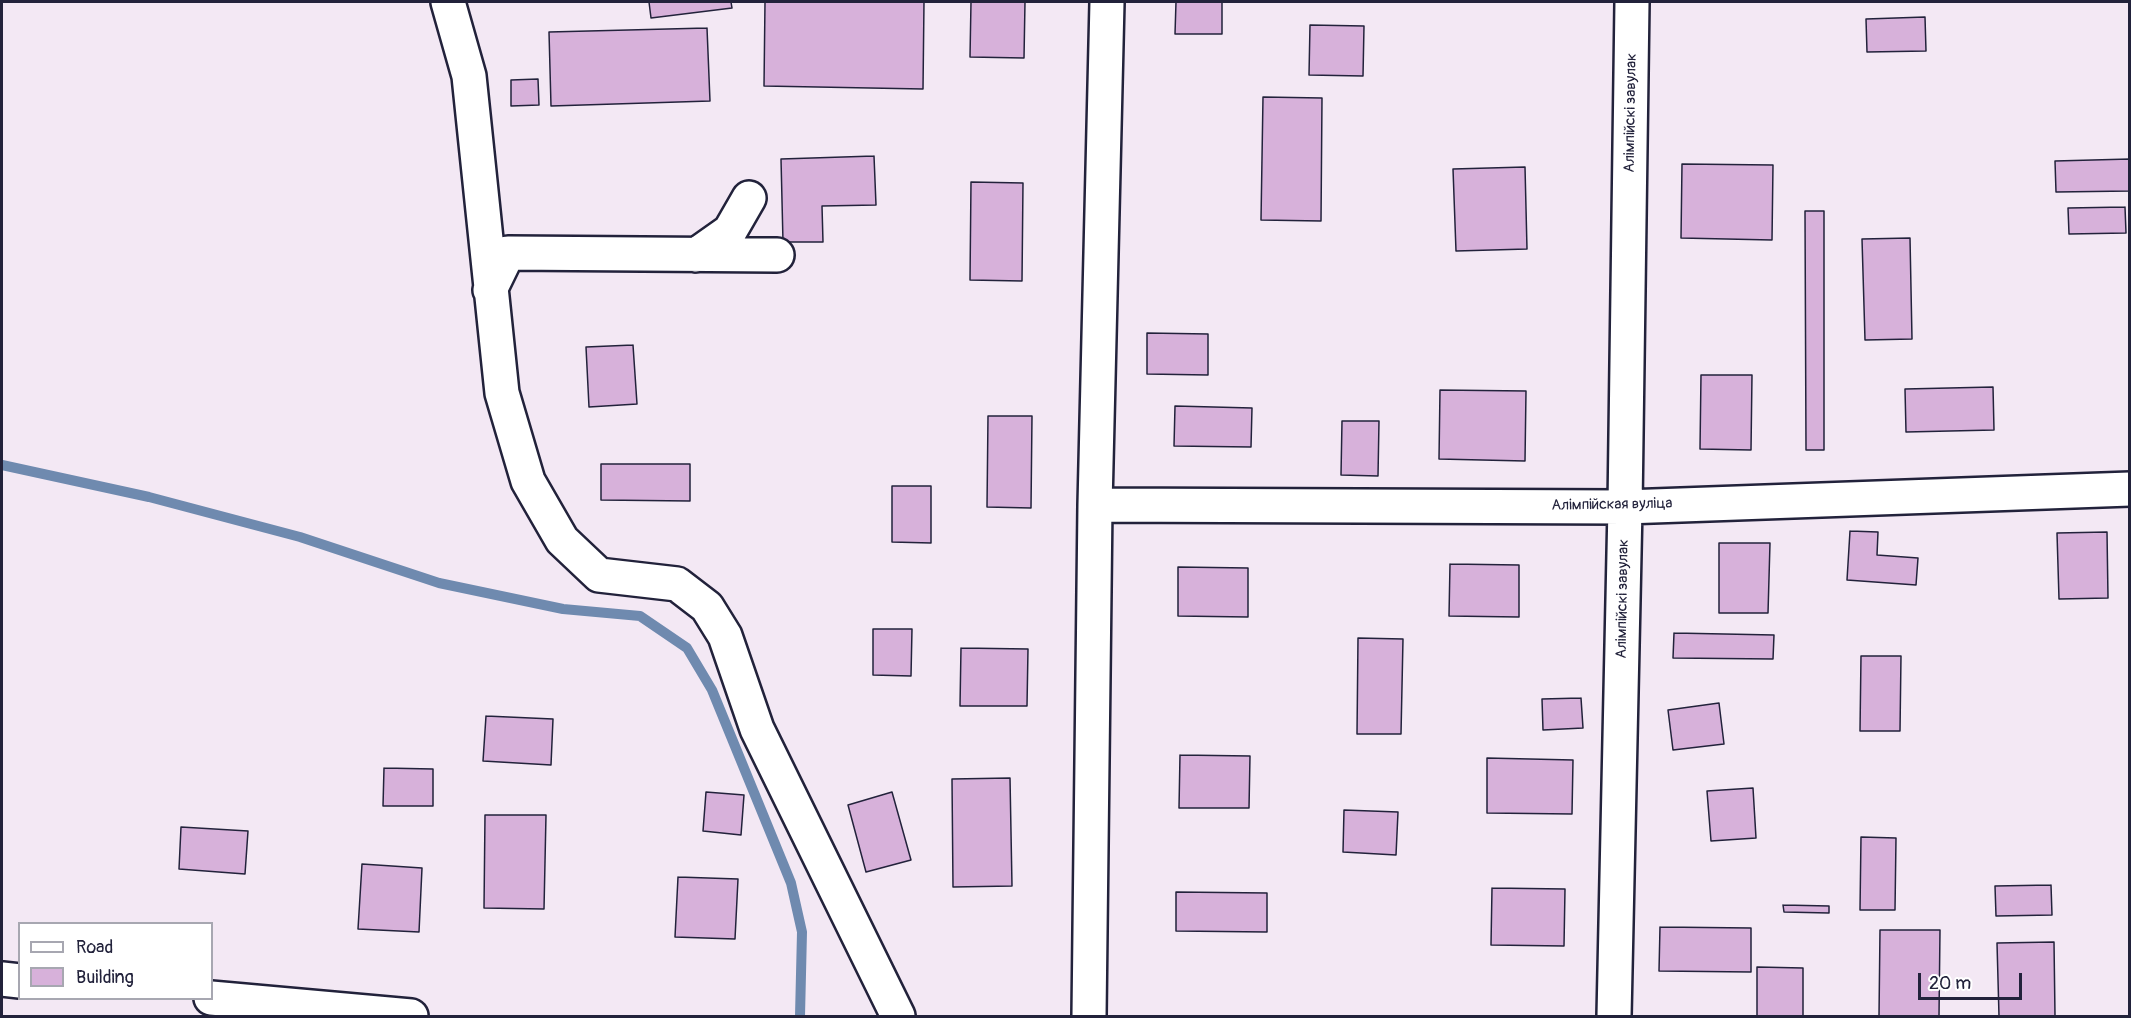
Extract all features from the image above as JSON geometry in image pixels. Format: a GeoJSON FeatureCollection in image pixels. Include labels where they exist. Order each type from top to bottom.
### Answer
{"type":"FeatureCollection","features":[{"type":"Feature","properties":{"kind":"street"},"geometry":{"type":"LineString","coordinates":[[448,2],[469,76],[502,393],[528,481],[562,540],[599,575],[676,584],[707,607],[725,636],[757,729],[898,1017]]}},
{"type":"Feature","properties":{"kind":"street"},"geometry":{"type":"LineString","coordinates":[[1089,1017],[1095,505],[1107,2]]}},
{"type":"Feature","properties":{"kind":"street","name":"Алімпійскі завулак"},"geometry":{"type":"LineString","coordinates":[[1614,1017],[1625,507],[1632,2]]}},
{"type":"Feature","properties":{"kind":"street"},"geometry":{"type":"LineString","coordinates":[[696,255],[730,231],[749,198]]}},
{"type":"Feature","properties":{"kind":"street"},"geometry":{"type":"LineString","coordinates":[[490,290],[508,253],[777,255]]}},
{"type":"Feature","properties":{"kind":"street","name":"Алімпійская вуліца"},"geometry":{"type":"LineString","coordinates":[[1095,505],[1625,507],[2130,489]]}},
{"type":"Feature","properties":{"kind":"street"},"geometry":{"type":"LineString","coordinates":[[2,979],[18,981]]}},
{"type":"Feature","properties":{"kind":"street"},"geometry":{"type":"LineString","coordinates":[[213,999],[411,1017]]}},
{"type":"Feature","properties":{"kind":"building"},"geometry":{"type":"Polygon","coordinates":[[[649,2],[731,2],[732,8],[651,18],[649,2]]]}},
{"type":"Feature","properties":{"kind":"building"},"geometry":{"type":"Polygon","coordinates":[[[765,2],[924,2],[923,89],[764,86],[765,2]]]}},
{"type":"Feature","properties":{"kind":"building"},"geometry":{"type":"Polygon","coordinates":[[[971,2],[1025,2],[1024,58],[970,57],[971,2]]]}},
{"type":"Feature","properties":{"kind":"building"},"geometry":{"type":"Polygon","coordinates":[[[1176,2],[1222,2],[1222,34],[1175,34],[1176,2]]]}},
{"type":"Feature","properties":{"kind":"building"},"geometry":{"type":"Polygon","coordinates":[[[1925,17],[1926,51],[1867,52],[1866,19],[1925,17]]]}},
{"type":"Feature","properties":{"kind":"building"},"geometry":{"type":"Polygon","coordinates":[[[1310,25],[1364,26],[1363,76],[1309,75],[1310,25]]]}},
{"type":"Feature","properties":{"kind":"building"},"geometry":{"type":"Polygon","coordinates":[[[707,28],[710,101],[551,106],[549,32],[707,28]]]}},
{"type":"Feature","properties":{"kind":"building"},"geometry":{"type":"Polygon","coordinates":[[[538,79],[539,105],[511,106],[511,80],[538,79]]]}},
{"type":"Feature","properties":{"kind":"building"},"geometry":{"type":"Polygon","coordinates":[[[1263,97],[1322,98],[1321,221],[1261,220],[1263,97]]]}},
{"type":"Feature","properties":{"kind":"building"},"geometry":{"type":"Polygon","coordinates":[[[874,156],[876,205],[822,206],[823,242],[783,242],[781,159],[874,156]]]}},
{"type":"Feature","properties":{"kind":"building"},"geometry":{"type":"Polygon","coordinates":[[[2130,159],[2130,191],[2056,192],[2055,161],[2130,159]]]}},
{"type":"Feature","properties":{"kind":"building"},"geometry":{"type":"Polygon","coordinates":[[[1682,164],[1773,165],[1772,240],[1681,238],[1682,164]]]}},
{"type":"Feature","properties":{"kind":"building"},"geometry":{"type":"Polygon","coordinates":[[[1525,167],[1527,249],[1456,251],[1453,169],[1525,167]]]}},
{"type":"Feature","properties":{"kind":"building"},"geometry":{"type":"Polygon","coordinates":[[[971,182],[1023,183],[1022,281],[970,280],[971,182]]]}},
{"type":"Feature","properties":{"kind":"building"},"geometry":{"type":"Polygon","coordinates":[[[2125,207],[2126,233],[2069,234],[2068,208],[2125,207]]]}},
{"type":"Feature","properties":{"kind":"building"},"geometry":{"type":"Polygon","coordinates":[[[1805,211],[1824,211],[1824,450],[1806,450],[1805,211]]]}},
{"type":"Feature","properties":{"kind":"building"},"geometry":{"type":"Polygon","coordinates":[[[1910,238],[1912,339],[1865,340],[1862,239],[1910,238]]]}},
{"type":"Feature","properties":{"kind":"building"},"geometry":{"type":"Polygon","coordinates":[[[1147,333],[1208,334],[1208,375],[1147,374],[1147,333]]]}},
{"type":"Feature","properties":{"kind":"building"},"geometry":{"type":"Polygon","coordinates":[[[633,345],[637,404],[589,407],[586,347],[633,345]]]}},
{"type":"Feature","properties":{"kind":"building"},"geometry":{"type":"Polygon","coordinates":[[[1701,375],[1752,375],[1751,450],[1700,449],[1701,375]]]}},
{"type":"Feature","properties":{"kind":"building"},"geometry":{"type":"Polygon","coordinates":[[[1993,387],[1994,430],[1906,432],[1905,389],[1993,387]]]}},
{"type":"Feature","properties":{"kind":"building"},"geometry":{"type":"Polygon","coordinates":[[[1440,390],[1526,391],[1525,461],[1439,459],[1440,390]]]}},
{"type":"Feature","properties":{"kind":"building"},"geometry":{"type":"Polygon","coordinates":[[[1175,406],[1252,408],[1251,447],[1174,446],[1175,406]]]}},
{"type":"Feature","properties":{"kind":"building"},"geometry":{"type":"Polygon","coordinates":[[[988,416],[1032,416],[1031,508],[987,507],[988,416]]]}},
{"type":"Feature","properties":{"kind":"building"},"geometry":{"type":"Polygon","coordinates":[[[1342,421],[1379,421],[1378,476],[1341,475],[1342,421]]]}},
{"type":"Feature","properties":{"kind":"building"},"geometry":{"type":"Polygon","coordinates":[[[601,464],[690,464],[690,501],[601,500],[601,464]]]}},
{"type":"Feature","properties":{"kind":"building"},"geometry":{"type":"Polygon","coordinates":[[[892,486],[931,486],[931,543],[892,542],[892,486]]]}},
{"type":"Feature","properties":{"kind":"building"},"geometry":{"type":"Polygon","coordinates":[[[1850,531],[1878,532],[1877,555],[1918,558],[1916,585],[1847,580],[1850,531]]]}},
{"type":"Feature","properties":{"kind":"building"},"geometry":{"type":"Polygon","coordinates":[[[2107,532],[2108,598],[2059,599],[2057,533],[2107,532]]]}},
{"type":"Feature","properties":{"kind":"building"},"geometry":{"type":"Polygon","coordinates":[[[1719,543],[1770,543],[1768,613],[1719,613],[1719,543]]]}},
{"type":"Feature","properties":{"kind":"building"},"geometry":{"type":"Polygon","coordinates":[[[1450,564],[1519,565],[1519,617],[1449,616],[1450,564]]]}},
{"type":"Feature","properties":{"kind":"building"},"geometry":{"type":"Polygon","coordinates":[[[1178,567],[1248,568],[1248,617],[1178,616],[1178,567]]]}},
{"type":"Feature","properties":{"kind":"building"},"geometry":{"type":"Polygon","coordinates":[[[873,629],[912,629],[911,676],[873,675],[873,629]]]}},
{"type":"Feature","properties":{"kind":"building"},"geometry":{"type":"Polygon","coordinates":[[[1674,633],[1774,635],[1773,659],[1673,658],[1674,633]]]}},
{"type":"Feature","properties":{"kind":"building"},"geometry":{"type":"Polygon","coordinates":[[[1358,638],[1403,639],[1401,734],[1357,734],[1358,638]]]}},
{"type":"Feature","properties":{"kind":"building"},"geometry":{"type":"Polygon","coordinates":[[[961,648],[1028,649],[1027,706],[960,706],[961,648]]]}},
{"type":"Feature","properties":{"kind":"building"},"geometry":{"type":"Polygon","coordinates":[[[1861,656],[1901,656],[1900,731],[1860,731],[1861,656]]]}},
{"type":"Feature","properties":{"kind":"building"},"geometry":{"type":"Polygon","coordinates":[[[1581,698],[1583,728],[1543,730],[1542,699],[1581,698]]]}},
{"type":"Feature","properties":{"kind":"building"},"geometry":{"type":"Polygon","coordinates":[[[1719,703],[1724,744],[1673,750],[1668,710],[1719,703]]]}},
{"type":"Feature","properties":{"kind":"building"},"geometry":{"type":"Polygon","coordinates":[[[486,716],[553,719],[551,765],[483,761],[486,716]]]}},
{"type":"Feature","properties":{"kind":"building"},"geometry":{"type":"Polygon","coordinates":[[[1180,755],[1250,756],[1249,808],[1179,808],[1180,755]]]}},
{"type":"Feature","properties":{"kind":"building"},"geometry":{"type":"Polygon","coordinates":[[[1487,758],[1573,760],[1572,814],[1487,813],[1487,758]]]}},
{"type":"Feature","properties":{"kind":"building"},"geometry":{"type":"Polygon","coordinates":[[[384,768],[433,769],[433,806],[383,806],[384,768]]]}},
{"type":"Feature","properties":{"kind":"building"},"geometry":{"type":"Polygon","coordinates":[[[1010,778],[1012,886],[953,887],[952,779],[1010,778]]]}},
{"type":"Feature","properties":{"kind":"building"},"geometry":{"type":"Polygon","coordinates":[[[1753,788],[1756,838],[1711,841],[1707,791],[1753,788]]]}},
{"type":"Feature","properties":{"kind":"building"},"geometry":{"type":"Polygon","coordinates":[[[706,792],[744,795],[741,835],[703,831],[706,792]]]}},
{"type":"Feature","properties":{"kind":"building"},"geometry":{"type":"Polygon","coordinates":[[[892,792],[911,860],[866,872],[848,805],[892,792]]]}},
{"type":"Feature","properties":{"kind":"building"},"geometry":{"type":"Polygon","coordinates":[[[1344,810],[1398,812],[1396,855],[1343,852],[1344,810]]]}},
{"type":"Feature","properties":{"kind":"building"},"geometry":{"type":"Polygon","coordinates":[[[485,815],[546,815],[544,909],[484,908],[485,815]]]}},
{"type":"Feature","properties":{"kind":"building"},"geometry":{"type":"Polygon","coordinates":[[[181,827],[248,831],[245,874],[179,869],[181,827]]]}},
{"type":"Feature","properties":{"kind":"building"},"geometry":{"type":"Polygon","coordinates":[[[1861,837],[1896,838],[1895,910],[1860,910],[1861,837]]]}},
{"type":"Feature","properties":{"kind":"building"},"geometry":{"type":"Polygon","coordinates":[[[362,864],[422,868],[419,932],[358,929],[362,864]]]}},
{"type":"Feature","properties":{"kind":"building"},"geometry":{"type":"Polygon","coordinates":[[[678,877],[738,879],[735,939],[675,937],[678,877]]]}},
{"type":"Feature","properties":{"kind":"building"},"geometry":{"type":"Polygon","coordinates":[[[2051,885],[2052,915],[1996,916],[1995,886],[2051,885]]]}},
{"type":"Feature","properties":{"kind":"building"},"geometry":{"type":"Polygon","coordinates":[[[1492,888],[1565,889],[1564,946],[1491,945],[1492,888]]]}},
{"type":"Feature","properties":{"kind":"building"},"geometry":{"type":"Polygon","coordinates":[[[1176,892],[1267,893],[1267,932],[1176,931],[1176,892]]]}},
{"type":"Feature","properties":{"kind":"building"},"geometry":{"type":"Polygon","coordinates":[[[1783,905],[1829,906],[1829,913],[1784,912],[1783,905]]]}},
{"type":"Feature","properties":{"kind":"building"},"geometry":{"type":"Polygon","coordinates":[[[1660,927],[1751,928],[1751,972],[1659,971],[1660,927]]]}},
{"type":"Feature","properties":{"kind":"building"},"geometry":{"type":"Polygon","coordinates":[[[1880,930],[1940,930],[1939,1016],[1879,1016],[1880,930]]]}},
{"type":"Feature","properties":{"kind":"building"},"geometry":{"type":"Polygon","coordinates":[[[2054,942],[2055,1016],[1999,1016],[1997,943],[2054,942]]]}},
{"type":"Feature","properties":{"kind":"building"},"geometry":{"type":"Polygon","coordinates":[[[1757,967],[1803,968],[1803,1016],[1757,1016],[1757,967]]]}},
{"type":"Feature","properties":{"kind":"waterway"},"geometry":{"type":"LineString","coordinates":[[2,465],[149,497],[300,537],[439,583],[563,609],[640,616],[687,648],[712,690],[791,883],[802,932],[800,1016]]}}]}
